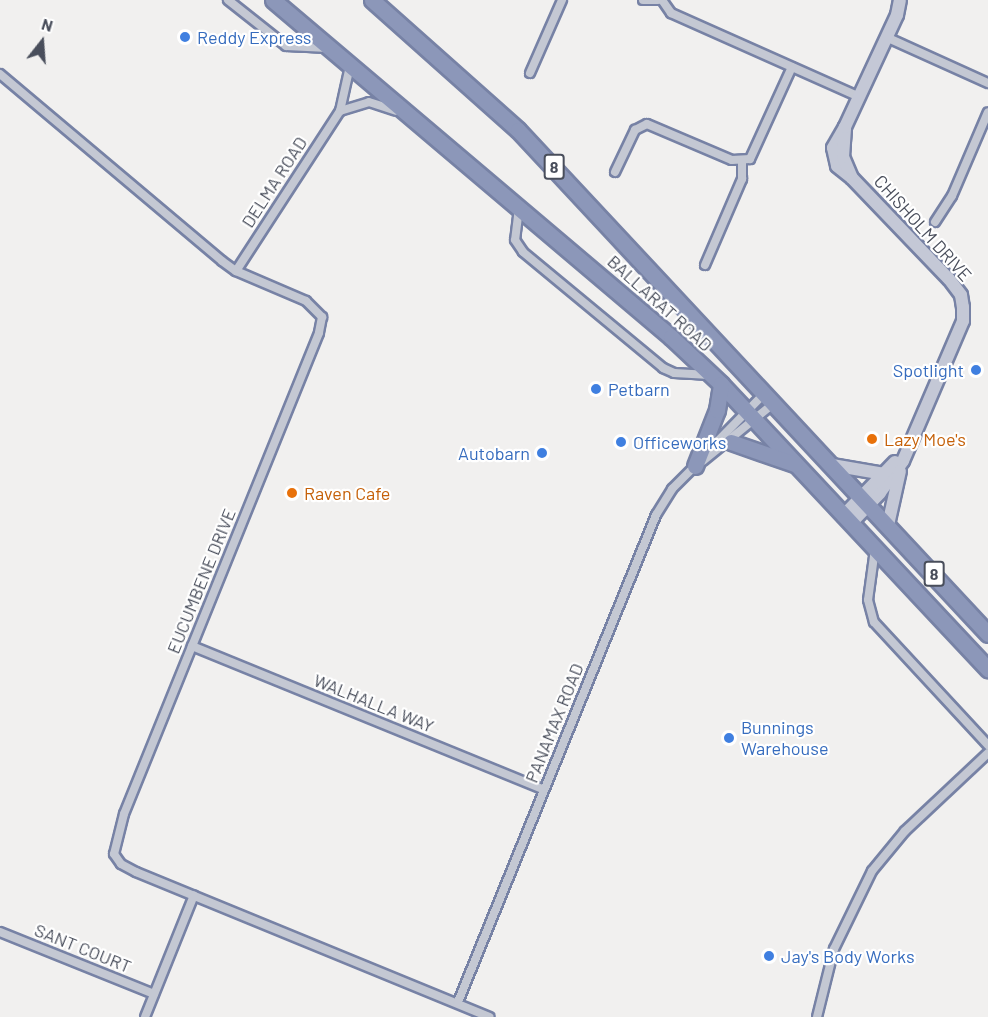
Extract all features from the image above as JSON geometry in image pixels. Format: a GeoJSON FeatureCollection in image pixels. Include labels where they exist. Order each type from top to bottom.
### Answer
{"type":"FeatureCollection","features":[{"type":"Feature","properties":{"kind":"highway","name":"BALLARAT ROAD"},"geometry":{"type":"LineString","coordinates":[[273,0],[519,208],[716,380],[988,669]]}},
{"type":"Feature","properties":{"kind":"highway","name":"BALLARAT ROAD"},"geometry":{"type":"LineString","coordinates":[[372,0],[518,130],[770,397],[988,634]]}},
{"type":"Feature","properties":{"kind":"highway"},"geometry":{"type":"LineString","coordinates":[[695,466],[717,410],[716,380]]}},
{"type":"Feature","properties":{"kind":"highway"},"geometry":{"type":"LineString","coordinates":[[731,442],[794,464]]}},
{"type":"Feature","properties":{"kind":"highway"},"geometry":{"type":"LineString","coordinates":[[875,549],[893,530]]}},
{"type":"Feature","properties":{"kind":"street"},"geometry":{"type":"LineString","coordinates":[[228,0],[286,46],[329,48]]}},
{"type":"Feature","properties":{"kind":"street"},"geometry":{"type":"LineString","coordinates":[[530,73],[562,0]]}},
{"type":"Feature","properties":{"kind":"street"},"geometry":{"type":"LineString","coordinates":[[643,0],[658,0]]}},
{"type":"Feature","properties":{"kind":"street"},"geometry":{"type":"LineString","coordinates":[[662,0],[671,13],[857,96]]}},
{"type":"Feature","properties":{"kind":"street","name":"CHISHOLM DRIVE"},"geometry":{"type":"LineString","coordinates":[[847,520],[903,461],[963,321],[961,295],[852,177],[843,157],[845,127],[857,96],[886,37],[900,0]]}},
{"type":"Feature","properties":{"kind":"street"},"geometry":{"type":"LineString","coordinates":[[886,37],[988,83]]}},
{"type":"Feature","properties":{"kind":"street","name":"DELMA ROAD"},"geometry":{"type":"LineString","coordinates":[[236,271],[340,111],[350,66]]}},
{"type":"Feature","properties":{"kind":"street"},"geometry":{"type":"LineString","coordinates":[[742,161],[755,151],[792,68]]}},
{"type":"Feature","properties":{"kind":"street","name":"EUCUMBENE DRIVE"},"geometry":{"type":"LineString","coordinates":[[0,74],[236,271],[313,305],[322,317],[321,325],[192,646],[114,848],[117,860],[128,868],[458,1002],[489,1017]]}},
{"type":"Feature","properties":{"kind":"street"},"geometry":{"type":"LineString","coordinates":[[340,111],[361,104],[378,103],[417,122]]}},
{"type":"Feature","properties":{"kind":"street"},"geometry":{"type":"LineString","coordinates":[[935,222],[952,196],[988,112]]}},
{"type":"Feature","properties":{"kind":"street"},"geometry":{"type":"LineString","coordinates":[[615,172],[635,130],[647,124],[742,161]]}},
{"type":"Feature","properties":{"kind":"street"},"geometry":{"type":"LineString","coordinates":[[705,265],[742,179],[742,161]]}},
{"type":"Feature","properties":{"kind":"street"},"geometry":{"type":"LineString","coordinates":[[519,208],[515,240],[523,252],[663,368],[674,374],[716,380]]}},
{"type":"Feature","properties":{"kind":"street"},"geometry":{"type":"LineString","coordinates":[[750,415],[770,397]]}},
{"type":"Feature","properties":{"kind":"street"},"geometry":{"type":"LineString","coordinates":[[750,415],[770,397]]}},
{"type":"Feature","properties":{"kind":"street","name":"PANAMAX ROAD"},"geometry":{"type":"LineString","coordinates":[[695,466],[731,442],[750,415]]}},
{"type":"Feature","properties":{"kind":"street","name":"PANAMAX ROAD"},"geometry":{"type":"LineString","coordinates":[[458,1002],[659,508],[695,466],[750,415]]}},
{"type":"Feature","properties":{"kind":"street","name":"CHISHOLM DRIVE"},"geometry":{"type":"LineString","coordinates":[[866,501],[884,474],[912,440]]}},
{"type":"Feature","properties":{"kind":"street"},"geometry":{"type":"LineString","coordinates":[[893,530],[903,461]]}},
{"type":"Feature","properties":{"kind":"street"},"geometry":{"type":"LineString","coordinates":[[832,465],[884,474]]}},
{"type":"Feature","properties":{"kind":"street"},"geometry":{"type":"LineString","coordinates":[[875,549],[868,600],[874,622],[988,745]]}},
{"type":"Feature","properties":{"kind":"street","name":"WALHALLA WAY"},"geometry":{"type":"LineString","coordinates":[[192,646],[544,790]]}},
{"type":"Feature","properties":{"kind":"street"},"geometry":{"type":"LineString","coordinates":[[817,1017],[834,949],[872,871],[905,831],[988,753]]}},
{"type":"Feature","properties":{"kind":"street"},"geometry":{"type":"LineString","coordinates":[[145,1017],[194,895]]}},
{"type":"Feature","properties":{"kind":"street","name":"SANT COURT"},"geometry":{"type":"LineString","coordinates":[[0,932],[154,994]]}},
{"type":"Feature","properties":{"kind":"place","name":"Reddy Express"},"geometry":{"type":"Point","coordinates":[185,37]}},
{"type":"Feature","properties":{"kind":"place","name":"Spotlight"},"geometry":{"type":"Point","coordinates":[976,370]}},
{"type":"Feature","properties":{"kind":"place","name":"Petbarn"},"geometry":{"type":"Point","coordinates":[596,389]}},
{"type":"Feature","properties":{"kind":"place","name":"Lazy Moe's"},"geometry":{"type":"Point","coordinates":[872,439]}},
{"type":"Feature","properties":{"kind":"place","name":"Officeworks"},"geometry":{"type":"Point","coordinates":[621,442]}},
{"type":"Feature","properties":{"kind":"place","name":"Autobarn"},"geometry":{"type":"Point","coordinates":[542,453]}},
{"type":"Feature","properties":{"kind":"place","name":"Raven Cafe"},"geometry":{"type":"Point","coordinates":[292,493]}},
{"type":"Feature","properties":{"kind":"place","name":"Bunnings Warehouse"},"geometry":{"type":"Point","coordinates":[729,738]}},
{"type":"Feature","properties":{"kind":"place","name":"Jay's Body Works"},"geometry":{"type":"Point","coordinates":[769,956]}}]}
